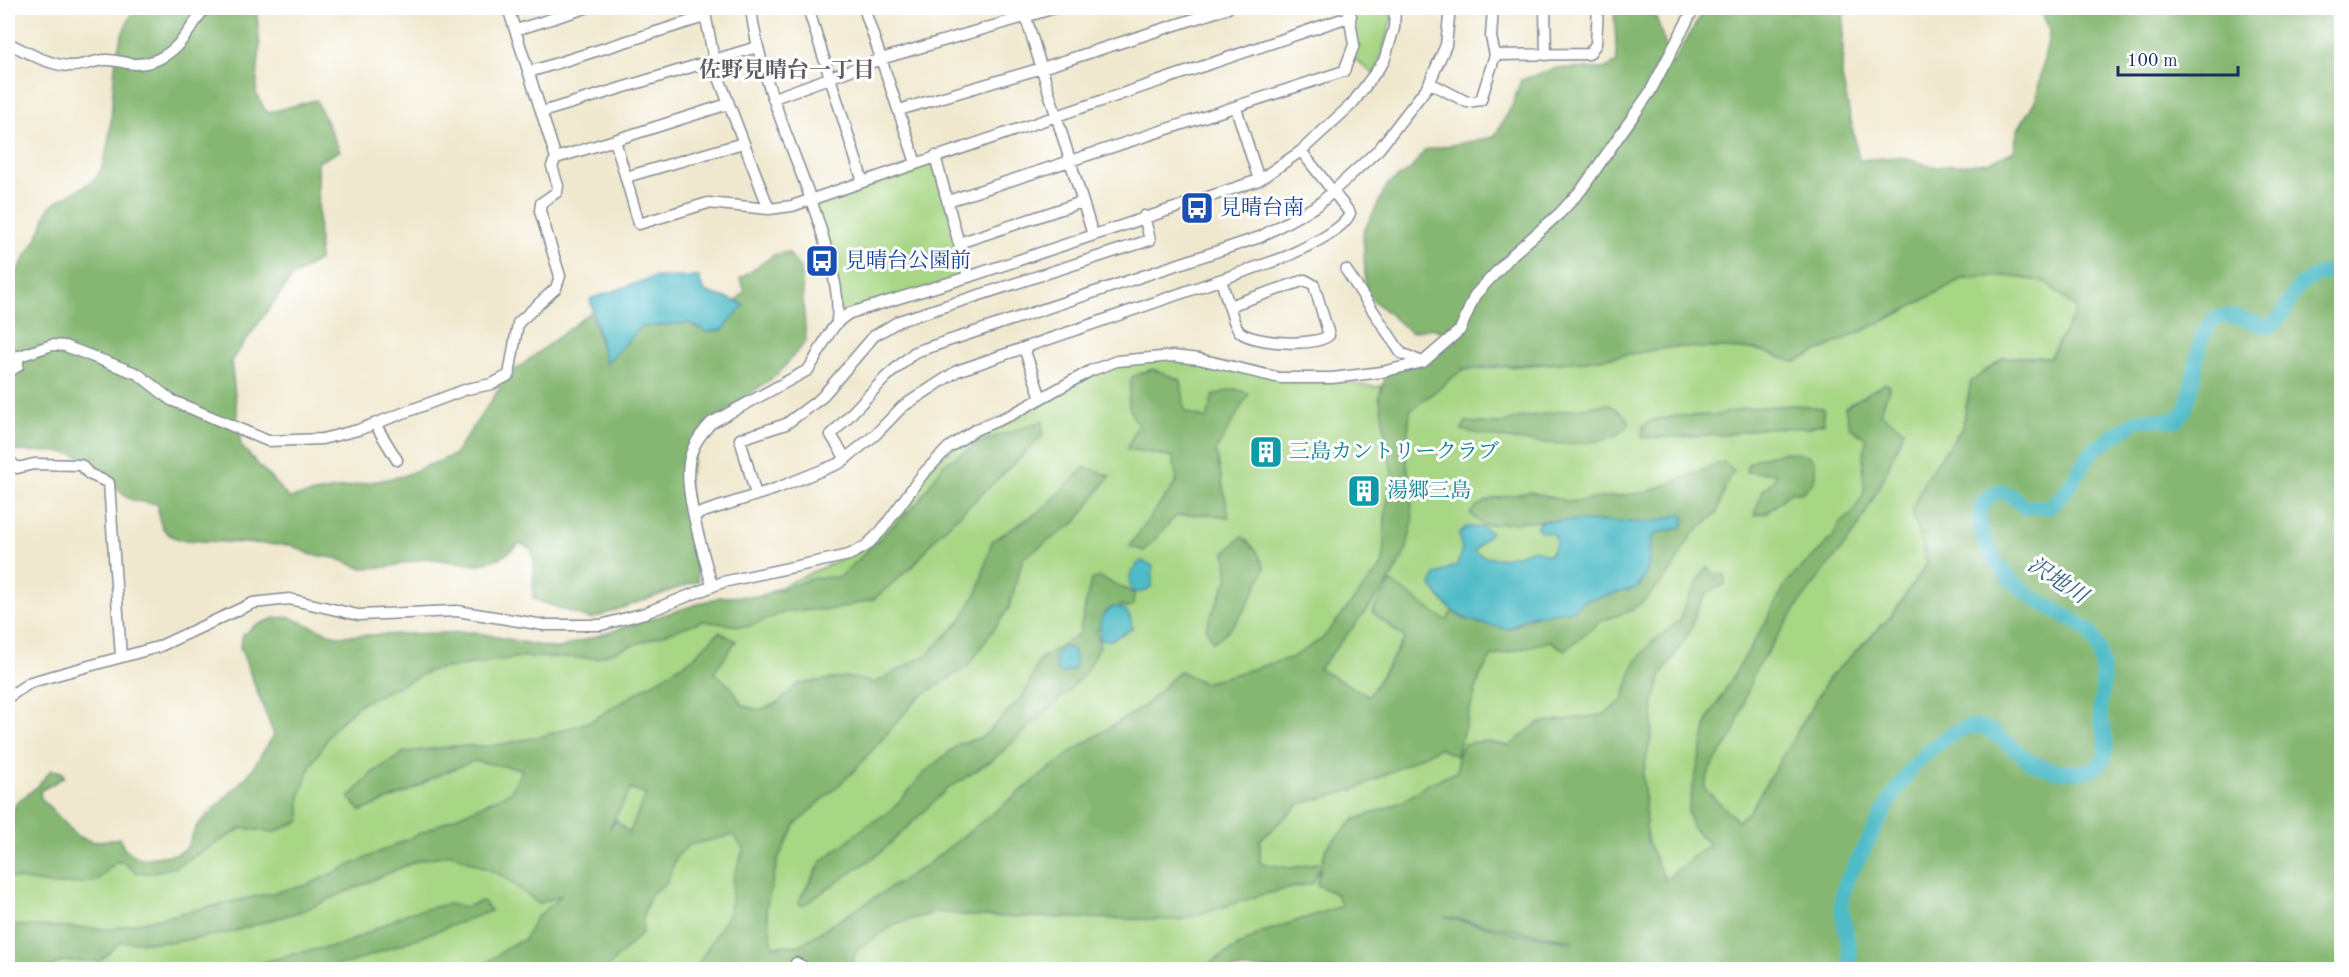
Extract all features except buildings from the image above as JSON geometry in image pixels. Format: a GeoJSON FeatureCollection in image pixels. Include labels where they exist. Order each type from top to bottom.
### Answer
{"type":"FeatureCollection","features":[{"type":"Feature","properties":{"kind":"street"},"geometry":{"type":"LineString","coordinates":[[8,43],[36,57],[69,66],[106,59],[135,64],[152,63],[171,52],[186,36],[204,8]]}},
{"type":"Feature","properties":{"kind":"street"},"geometry":{"type":"LineString","coordinates":[[8,372],[18,366],[13,358],[52,345],[65,346],[138,374],[171,400],[268,441],[322,439],[375,424],[467,389],[492,384],[509,375],[518,323],[556,288],[560,276],[540,211],[541,203],[557,192],[558,186],[552,166],[556,158],[508,8]]}},
{"type":"Feature","properties":{"kind":"street"},"geometry":{"type":"LineString","coordinates":[[516,30],[586,8]]}},
{"type":"Feature","properties":{"kind":"street"},"geometry":{"type":"LineString","coordinates":[[712,586],[694,515],[688,480],[689,463],[699,436],[711,423],[808,370],[837,320],[839,301],[812,201],[757,47],[751,8]]}},
{"type":"Feature","properties":{"kind":"street"},"geometry":{"type":"LineString","coordinates":[[808,8],[863,182]]}},
{"type":"Feature","properties":{"kind":"street"},"geometry":{"type":"LineString","coordinates":[[864,8],[916,163]]}},
{"type":"Feature","properties":{"kind":"street"},"geometry":{"type":"LineString","coordinates":[[774,98],[881,59],[1025,12],[1055,8]]}},
{"type":"Feature","properties":{"kind":"street"},"geometry":{"type":"LineString","coordinates":[[899,110],[1042,68],[1228,8]]}},
{"type":"Feature","properties":{"kind":"street"},"geometry":{"type":"LineString","coordinates":[[837,320],[850,313],[968,277],[1143,216],[1259,180],[1301,151],[1352,104],[1375,75],[1384,61],[1394,28],[1395,8]]}},
{"type":"Feature","properties":{"kind":"street"},"geometry":{"type":"LineString","coordinates":[[846,459],[831,435],[886,376],[915,352],[1260,237],[1300,216],[1333,194],[1399,127],[1430,83],[1446,45],[1450,8]]}},
{"type":"Feature","properties":{"kind":"street"},"geometry":{"type":"LineString","coordinates":[[1430,83],[1467,102],[1481,100],[1494,55],[1491,37],[1493,8]]}},
{"type":"Feature","properties":{"kind":"street"},"geometry":{"type":"LineString","coordinates":[[1545,8],[1545,54]]}},
{"type":"Feature","properties":{"kind":"street"},"geometry":{"type":"LineString","coordinates":[[1494,55],[1589,54],[1596,44],[1598,8]]}},
{"type":"Feature","properties":{"kind":"street"},"geometry":{"type":"LineString","coordinates":[[8,697],[31,682],[158,647],[222,616],[267,600],[300,601],[358,615],[457,610],[544,625],[601,625],[638,616],[712,586],[767,571],[849,555],[866,546],[882,531],[922,475],[948,448],[975,430],[1090,371],[1117,362],[1143,358],[1199,358],[1280,378],[1332,378],[1382,372],[1423,362],[1460,330],[1475,295],[1582,189],[1650,92],[1694,8]]}},
{"type":"Feature","properties":{"kind":"street"},"geometry":{"type":"LineString","coordinates":[[529,72],[704,12],[713,59],[769,209]]}},
{"type":"Feature","properties":{"kind":"street"},"geometry":{"type":"LineString","coordinates":[[1025,12],[1093,235]]}},
{"type":"Feature","properties":{"kind":"street"},"geometry":{"type":"LineString","coordinates":[[615,140],[639,224],[708,203],[769,209],[812,201],[1349,12],[1354,45],[1344,71],[948,201]]}},
{"type":"Feature","properties":{"kind":"street"},"geometry":{"type":"LineString","coordinates":[[542,112],[757,47]]}},
{"type":"Feature","properties":{"kind":"street"},"geometry":{"type":"LineString","coordinates":[[556,158],[728,104]]}},
{"type":"Feature","properties":{"kind":"street"},"geometry":{"type":"LineString","coordinates":[[1236,108],[1259,180]]}},
{"type":"Feature","properties":{"kind":"street"},"geometry":{"type":"LineString","coordinates":[[626,177],[743,143]]}},
{"type":"Feature","properties":{"kind":"street"},"geometry":{"type":"LineString","coordinates":[[694,515],[756,495],[846,459],[873,437],[902,406],[957,371],[1283,258],[1347,220],[1350,213],[1301,151]]}},
{"type":"Feature","properties":{"kind":"street"},"geometry":{"type":"LineString","coordinates":[[935,156],[968,277]]}},
{"type":"Feature","properties":{"kind":"street"},"geometry":{"type":"LineString","coordinates":[[959,243],[1082,202]]}},
{"type":"Feature","properties":{"kind":"street"},"geometry":{"type":"LineString","coordinates":[[756,495],[740,439],[786,424],[821,398],[874,336],[899,321],[1150,240],[1143,216]]}},
{"type":"Feature","properties":{"kind":"street"},"geometry":{"type":"LineString","coordinates":[[1346,270],[1401,353],[1423,362]]}},
{"type":"Feature","properties":{"kind":"street"},"geometry":{"type":"LineString","coordinates":[[1221,280],[1229,306],[1241,333],[1293,344],[1323,341],[1329,335],[1314,285],[1305,280],[1229,306]]}},
{"type":"Feature","properties":{"kind":"street"},"geometry":{"type":"LineString","coordinates":[[1024,348],[1041,398]]}},
{"type":"Feature","properties":{"kind":"street"},"geometry":{"type":"LineString","coordinates":[[375,424],[397,460]]}},
{"type":"Feature","properties":{"kind":"street"},"geometry":{"type":"LineString","coordinates":[[8,459],[17,468],[34,464],[81,465],[89,474],[109,483],[117,561],[121,657]]}},
{"type":"Feature","properties":{"kind":"street"},"geometry":{"type":"LineString","coordinates":[[796,963],[810,969]]}},
{"type":"Feature","properties":{"kind":"green space"},"geometry":{"type":"Polygon","coordinates":[[[136,8],[256,8],[260,46],[256,93],[267,113],[316,100],[340,151],[318,162],[319,260],[292,277],[231,361],[241,446],[289,498],[403,476],[454,455],[509,375],[591,312],[606,363],[641,327],[689,323],[744,306],[737,300],[745,291],[740,279],[774,255],[788,252],[801,270],[806,341],[777,375],[739,401],[699,436],[688,480],[698,581],[591,619],[533,599],[532,550],[521,543],[502,557],[477,565],[426,558],[388,567],[360,568],[336,558],[312,555],[291,545],[181,540],[169,535],[162,527],[158,504],[129,499],[88,460],[63,452],[8,449],[8,291],[15,274],[38,236],[49,208],[92,182],[100,172],[110,131],[119,46],[125,26],[136,8]]]}},
{"type":"Feature","properties":{"kind":"green space"},"geometry":{"type":"Polygon","coordinates":[[[1364,8],[1395,8],[1375,75],[1351,56],[1350,13],[1364,8]]]}},
{"type":"Feature","properties":{"kind":"green space"},"geometry":{"type":"Polygon","coordinates":[[[1614,8],[1653,8],[1672,65],[1705,8],[1844,8],[1842,77],[1859,160],[1899,157],[1937,167],[1989,162],[2014,151],[2017,131],[2036,99],[2050,30],[2039,8],[2341,8],[2341,969],[1200,969],[1260,933],[1342,906],[1336,894],[1317,885],[1321,866],[1313,883],[1261,895],[1181,920],[973,916],[938,912],[897,923],[856,951],[851,969],[695,969],[729,913],[734,875],[744,849],[733,835],[689,845],[676,857],[667,883],[652,893],[644,912],[642,933],[606,969],[479,969],[511,945],[524,940],[536,918],[562,895],[539,904],[501,875],[452,854],[416,861],[305,910],[228,933],[174,942],[121,942],[100,961],[63,961],[45,969],[8,969],[8,925],[111,929],[307,885],[511,792],[522,769],[473,761],[361,811],[349,798],[372,773],[405,752],[456,746],[492,746],[543,736],[591,721],[692,659],[719,632],[736,641],[714,672],[732,688],[743,706],[759,710],[778,703],[798,684],[846,677],[875,683],[928,654],[961,620],[978,591],[992,541],[1043,509],[1085,467],[1110,476],[1075,523],[1023,558],[1009,608],[968,666],[918,698],[854,771],[796,824],[778,859],[766,908],[773,946],[800,945],[925,866],[1075,749],[1144,706],[1180,671],[1204,683],[1293,657],[1322,639],[1383,564],[1385,516],[1392,474],[1379,395],[1388,370],[1445,345],[1457,343],[1455,337],[1432,328],[1410,332],[1366,294],[1363,233],[1388,184],[1410,170],[1425,150],[1494,137],[1512,106],[1521,80],[1557,68],[1604,69],[1617,62],[1614,8]],[[2008,276],[1963,278],[1896,315],[1795,362],[1755,349],[1674,347],[1586,361],[1465,368],[1410,411],[1406,453],[1413,520],[1406,551],[1387,585],[1319,669],[1369,696],[1405,638],[1372,612],[1391,582],[1447,621],[1452,611],[1462,618],[1509,629],[1584,598],[1640,586],[1647,573],[1652,537],[1681,514],[1654,522],[1539,521],[1483,525],[1470,514],[1475,507],[1491,499],[1530,492],[1570,502],[1648,492],[1723,462],[1734,471],[1726,485],[1717,513],[1691,536],[1672,570],[1646,599],[1632,610],[1601,621],[1565,650],[1550,641],[1491,657],[1480,676],[1456,756],[1439,748],[1356,789],[1300,804],[1260,840],[1260,863],[1290,868],[1322,862],[1326,848],[1354,820],[1402,802],[1428,784],[1457,772],[1458,753],[1464,744],[1484,741],[1509,746],[1538,723],[1603,715],[1623,700],[1634,664],[1652,642],[1680,620],[1684,606],[1707,566],[1714,574],[1725,575],[1725,584],[1708,592],[1696,611],[1691,630],[1661,676],[1654,702],[1652,731],[1643,774],[1647,840],[1665,880],[1709,844],[1692,827],[1688,810],[1708,719],[1786,583],[1833,537],[1839,524],[1852,514],[1864,493],[1863,459],[1866,439],[1850,427],[1845,407],[1885,383],[1890,386],[1880,413],[1904,430],[1883,480],[1856,531],[1803,598],[1754,672],[1733,735],[1710,769],[1704,788],[1738,821],[1750,811],[1829,678],[1891,616],[1927,564],[1912,510],[1924,481],[1962,428],[1971,382],[2004,357],[2050,357],[2077,309],[2046,282],[2008,276]],[[631,789],[609,829],[616,820],[629,833],[646,795],[631,789]],[[1445,917],[1517,934],[1573,941],[1445,917]]]}},
{"type":"Feature","properties":{"kind":"green space"},"geometry":{"type":"Polygon","coordinates":[[[935,156],[968,277],[837,320],[839,300],[812,201],[935,156]]]}},
{"type":"Feature","properties":{"kind":"green space","name":"三島カントリークラブ"},"geometry":{"type":"Polygon","coordinates":[[[2008,276],[2046,282],[2077,310],[2050,357],[2004,357],[1971,382],[1962,428],[1924,481],[1912,510],[1927,564],[1891,616],[1829,678],[1750,812],[1587,943],[1517,934],[1260,933],[1200,969],[8,969],[8,864],[127,858],[149,867],[192,847],[394,673],[495,649],[582,648],[731,610],[854,553],[882,531],[922,475],[969,434],[1103,366],[1173,356],[1375,387],[1466,370],[1586,361],[1674,347],[1755,349],[1795,362],[1896,315],[1963,278],[2008,276]]]}},
{"type":"Feature","properties":{"kind":"green space"},"geometry":{"type":"Polygon","coordinates":[[[1152,369],[1181,380],[1185,412],[1207,419],[1213,395],[1235,389],[1249,393],[1216,451],[1229,517],[1206,514],[1176,516],[1144,551],[1129,546],[1177,481],[1173,457],[1127,449],[1138,424],[1129,407],[1132,377],[1152,369]]]}},
{"type":"Feature","properties":{"kind":"green space"},"geometry":{"type":"Polygon","coordinates":[[[1608,404],[1621,412],[1630,422],[1619,434],[1600,440],[1551,443],[1524,441],[1461,430],[1466,422],[1499,424],[1518,418],[1608,404]]]}},
{"type":"Feature","properties":{"kind":"green space"},"geometry":{"type":"Polygon","coordinates":[[[1794,405],[1823,408],[1824,423],[1806,428],[1760,428],[1726,435],[1642,438],[1643,426],[1653,420],[1678,416],[1718,415],[1746,408],[1794,405]]]}},
{"type":"Feature","properties":{"kind":"green space"},"geometry":{"type":"Polygon","coordinates":[[[1043,421],[1042,437],[937,536],[915,564],[874,599],[837,609],[788,611],[747,627],[702,621],[596,658],[521,657],[432,670],[360,704],[333,729],[309,769],[300,796],[300,821],[274,832],[242,828],[176,867],[149,873],[135,872],[123,862],[116,862],[95,882],[55,885],[8,877],[8,834],[16,803],[38,786],[51,770],[63,772],[64,777],[40,791],[41,798],[77,836],[93,842],[120,838],[124,849],[141,859],[176,854],[186,849],[196,827],[249,774],[274,735],[240,647],[243,635],[254,626],[275,618],[289,617],[336,636],[474,632],[556,649],[720,597],[760,596],[814,578],[840,577],[919,501],[944,464],[983,441],[1043,421]]]}},
{"type":"Feature","properties":{"kind":"green space"},"geometry":{"type":"Polygon","coordinates":[[[1785,452],[1808,455],[1815,462],[1814,480],[1801,493],[1792,491],[1768,512],[1754,515],[1763,490],[1775,479],[1776,473],[1746,472],[1748,464],[1758,458],[1785,452]]]}},
{"type":"Feature","properties":{"kind":"green space"},"geometry":{"type":"Polygon","coordinates":[[[1242,536],[1256,550],[1265,568],[1239,619],[1213,642],[1206,627],[1228,578],[1225,553],[1242,536]]]}},
{"type":"Feature","properties":{"kind":"green space"},"geometry":{"type":"Polygon","coordinates":[[[1100,577],[1134,593],[1133,606],[1128,608],[1121,605],[1096,631],[1100,646],[1084,674],[1067,693],[993,760],[947,789],[880,853],[802,906],[798,902],[822,861],[866,826],[892,810],[924,773],[959,744],[982,737],[1024,694],[1040,659],[1079,634],[1091,580],[1100,577]]]}},
{"type":"Feature","properties":{"kind":"green space"},"geometry":{"type":"Polygon","coordinates":[[[483,901],[491,911],[350,963],[303,970],[239,969],[301,952],[342,945],[408,913],[448,904],[465,907],[483,901]]]}},
{"type":"Feature","properties":{"kind":"water"},"geometry":{"type":"Polygon","coordinates":[[[654,277],[699,277],[703,290],[744,305],[723,330],[706,332],[689,323],[641,327],[606,364],[590,299],[654,277]]]}},
{"type":"Feature","properties":{"kind":"water"},"geometry":{"type":"Polygon","coordinates":[[[1681,514],[1685,519],[1682,528],[1661,532],[1652,537],[1647,573],[1637,588],[1584,601],[1573,610],[1526,617],[1509,629],[1464,618],[1448,606],[1431,586],[1435,575],[1457,565],[1462,550],[1459,535],[1466,527],[1482,527],[1491,532],[1474,551],[1481,555],[1504,558],[1534,549],[1549,556],[1556,543],[1555,535],[1540,531],[1536,527],[1542,521],[1654,522],[1681,514]]]}},
{"type":"Feature","properties":{"kind":"water"},"geometry":{"type":"Polygon","coordinates":[[[1141,561],[1153,566],[1152,586],[1146,591],[1134,593],[1129,580],[1134,568],[1141,561]]]}},
{"type":"Feature","properties":{"kind":"water"},"geometry":{"type":"Polygon","coordinates":[[[1113,607],[1118,607],[1128,613],[1132,629],[1111,640],[1100,640],[1101,621],[1105,613],[1113,607]]]}},
{"type":"Feature","properties":{"kind":"water"},"geometry":{"type":"Polygon","coordinates":[[[1064,646],[1073,650],[1076,664],[1073,670],[1063,673],[1057,671],[1055,656],[1064,646]]]}},
{"type":"Feature","properties":{"kind":"waterway","name":"沢地川"},"geometry":{"type":"LineString","coordinates":[[1850,970],[1842,906],[1845,885],[1899,786],[1932,748],[1956,732],[1975,726],[1982,727],[1998,736],[2028,760],[2050,769],[2070,772],[2089,771],[2098,766],[2104,757],[2106,742],[2100,711],[2103,686],[2102,667],[2095,641],[2082,625],[2025,592],[1996,562],[1989,550],[1980,523],[1980,512],[1984,503],[1999,491],[2011,495],[2024,507],[2050,507],[2066,491],[2092,451],[2136,421],[2177,420],[2185,409],[2200,346],[2205,332],[2213,321],[2229,316],[2269,327],[2283,314],[2304,282],[2342,265]]}},
{"type":"Feature","properties":{"kind":"place","name":"見晴台南"},"geometry":{"type":"Point","coordinates":[1197,208]}},
{"type":"Feature","properties":{"kind":"place","name":"見晴台公園前"},"geometry":{"type":"Point","coordinates":[822,261]}},
{"type":"Feature","properties":{"kind":"place","name":"三島カントリークラブ"},"geometry":{"type":"Point","coordinates":[1266,452]}},
{"type":"Feature","properties":{"kind":"place","name":"湯郷三島"},"geometry":{"type":"Point","coordinates":[1364,491]}},
{"type":"Feature","properties":{"kind":"district","name":"佐野見晴台一丁目"},"geometry":{"type":"Point","coordinates":[787,71]}}]}
